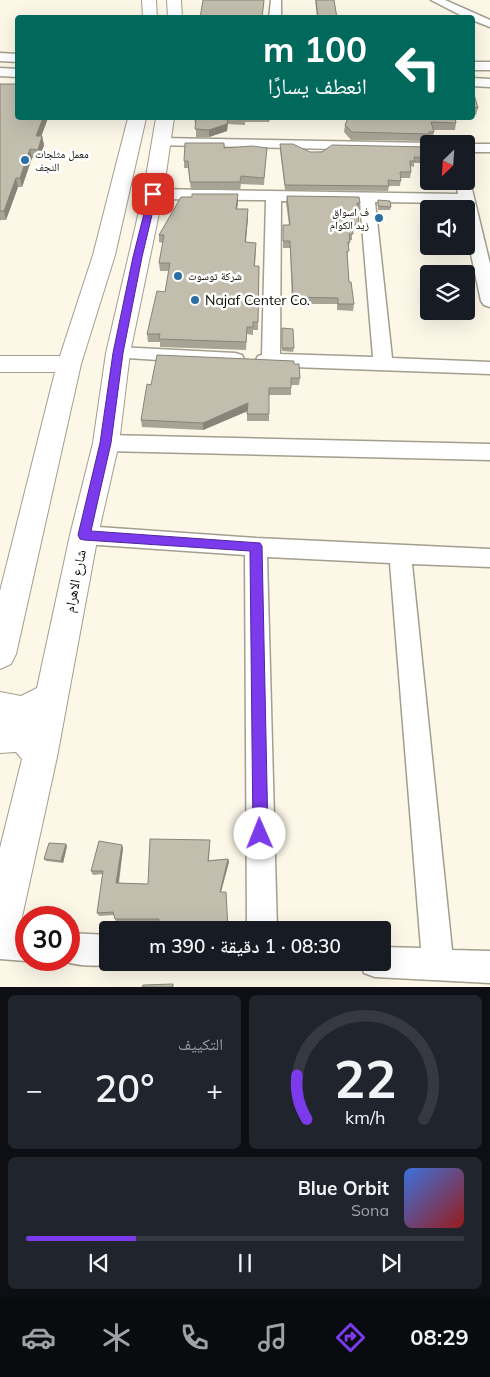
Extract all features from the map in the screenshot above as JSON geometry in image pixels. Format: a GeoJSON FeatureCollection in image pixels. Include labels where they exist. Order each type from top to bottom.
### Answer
{"type":"FeatureCollection","features":[{"type":"Feature","properties":{"kind":"main road"},"geometry":{"type":"LineString","coordinates":[[149,0],[150,15]]}},
{"type":"Feature","properties":{"kind":"main road"},"geometry":{"type":"LineString","coordinates":[[174,0],[175,15]]}},
{"type":"Feature","properties":{"kind":"main road"},"geometry":{"type":"LineString","coordinates":[[0,654],[69,364],[104,254],[137,120]]}},
{"type":"Feature","properties":{"kind":"main road","name":"شارع الاهرام"},"geometry":{"type":"LineString","coordinates":[[0,926],[40,756],[84,535],[106,443],[118,353],[135,268],[153,194],[163,130]]}},
{"type":"Feature","properties":{"kind":"main road"},"geometry":{"type":"LineString","coordinates":[[104,254],[135,268]]}},
{"type":"Feature","properties":{"kind":"main road"},"geometry":{"type":"LineString","coordinates":[[97,279],[110,273],[124,274],[135,268]]}},
{"type":"Feature","properties":{"kind":"main road"},"geometry":{"type":"LineString","coordinates":[[0,364],[69,364]]}},
{"type":"Feature","properties":{"kind":"main road"},"geometry":{"type":"LineString","coordinates":[[0,708],[7,712],[32,711],[43,705],[53,696]]}},
{"type":"Feature","properties":{"kind":"main road"},"geometry":{"type":"LineString","coordinates":[[0,736],[13,734],[26,738],[35,745],[40,756]]}},
{"type":"Feature","properties":{"kind":"street"},"geometry":{"type":"LineString","coordinates":[[275,15],[276,0]]}},
{"type":"Feature","properties":{"kind":"street"},"geometry":{"type":"LineString","coordinates":[[436,0],[470,15]]}},
{"type":"Feature","properties":{"kind":"street"},"geometry":{"type":"LineString","coordinates":[[475,17],[490,24]]}},
{"type":"Feature","properties":{"kind":"street"},"geometry":{"type":"LineString","coordinates":[[475,29],[490,29]]}},
{"type":"Feature","properties":{"kind":"street"},"geometry":{"type":"LineString","coordinates":[[0,57],[15,58]]}},
{"type":"Feature","properties":{"kind":"street"},"geometry":{"type":"LineString","coordinates":[[475,66],[490,66]]}},
{"type":"Feature","properties":{"kind":"street"},"geometry":{"type":"LineString","coordinates":[[0,72],[15,73]]}},
{"type":"Feature","properties":{"kind":"street"},"geometry":{"type":"LineString","coordinates":[[475,82],[490,83]]}},
{"type":"Feature","properties":{"kind":"street"},"geometry":{"type":"LineString","coordinates":[[163,130],[420,146]]}},
{"type":"Feature","properties":{"kind":"street"},"geometry":{"type":"LineString","coordinates":[[475,148],[490,148]]}},
{"type":"Feature","properties":{"kind":"street"},"geometry":{"type":"LineString","coordinates":[[153,194],[467,199],[465,190]]}},
{"type":"Feature","properties":{"kind":"street"},"geometry":{"type":"LineString","coordinates":[[271,360],[274,196]]}},
{"type":"Feature","properties":{"kind":"street"},"geometry":{"type":"LineString","coordinates":[[367,198],[383,364]]}},
{"type":"Feature","properties":{"kind":"street"},"geometry":{"type":"LineString","coordinates":[[475,225],[490,225]]}},
{"type":"Feature","properties":{"kind":"street"},"geometry":{"type":"LineString","coordinates":[[475,238],[490,301]]}},
{"type":"Feature","properties":{"kind":"street"},"geometry":{"type":"LineString","coordinates":[[118,353],[490,368]]}},
{"type":"Feature","properties":{"kind":"street"},"geometry":{"type":"LineString","coordinates":[[106,443],[490,452]]}},
{"type":"Feature","properties":{"kind":"street"},"geometry":{"type":"LineString","coordinates":[[84,535],[490,558]]}},
{"type":"Feature","properties":{"kind":"street"},"geometry":{"type":"LineString","coordinates":[[256,546],[262,921]]}},
{"type":"Feature","properties":{"kind":"street"},"geometry":{"type":"LineString","coordinates":[[400,553],[438,966]]}},
{"type":"Feature","properties":{"kind":"street"},"geometry":{"type":"LineString","coordinates":[[0,944],[15,945]]}},
{"type":"Feature","properties":{"kind":"street"},"geometry":{"type":"LineString","coordinates":[[80,949],[99,950]]}},
{"type":"Feature","properties":{"kind":"street"},"geometry":{"type":"LineString","coordinates":[[391,963],[490,967]]}},
{"type":"Feature","properties":{"kind":"building"},"geometry":{"type":"Polygon","coordinates":[[[203,0],[264,0],[262,15],[200,15],[203,0]]]}},
{"type":"Feature","properties":{"kind":"building"},"geometry":{"type":"Polygon","coordinates":[[[316,0],[334,0],[336,15],[318,15],[316,0]]]}},
{"type":"Feature","properties":{"kind":"building"},"geometry":{"type":"Polygon","coordinates":[[[0,84],[15,84],[15,120],[42,120],[36,136],[42,136],[38,150],[30,149],[20,178],[16,178],[4,211],[0,211],[0,84]]]}},
{"type":"Feature","properties":{"kind":"building"},"geometry":{"type":"Polygon","coordinates":[[[196,120],[228,120],[227,124],[209,130],[195,129],[196,120]]]}},
{"type":"Feature","properties":{"kind":"building"},"geometry":{"type":"Polygon","coordinates":[[[347,120],[455,120],[456,123],[431,122],[434,132],[429,132],[429,134],[352,132],[345,125],[347,120]]]}},
{"type":"Feature","properties":{"kind":"building"},"geometry":{"type":"Polygon","coordinates":[[[185,143],[224,143],[224,148],[252,146],[267,148],[264,178],[241,176],[240,182],[190,182],[188,161],[184,161],[185,143]]]}},
{"type":"Feature","properties":{"kind":"building"},"geometry":{"type":"Polygon","coordinates":[[[280,144],[293,144],[310,152],[322,152],[332,145],[420,147],[420,157],[414,157],[415,161],[410,161],[411,172],[400,172],[401,181],[388,180],[389,186],[285,185],[280,144]]]}},
{"type":"Feature","properties":{"kind":"building"},"geometry":{"type":"Polygon","coordinates":[[[192,194],[238,194],[236,209],[248,209],[245,242],[256,243],[254,266],[259,266],[258,322],[253,322],[253,327],[247,327],[246,342],[159,339],[160,334],[147,334],[157,291],[165,292],[170,263],[159,263],[164,235],[159,235],[181,197],[192,197],[192,194]]]}},
{"type":"Feature","properties":{"kind":"building"},"geometry":{"type":"Polygon","coordinates":[[[287,196],[359,197],[360,203],[357,203],[359,224],[352,224],[353,234],[349,234],[349,251],[347,251],[349,282],[351,282],[354,304],[338,304],[338,298],[293,297],[290,241],[283,241],[283,225],[290,225],[287,196]]]}},
{"type":"Feature","properties":{"kind":"building"},"geometry":{"type":"Polygon","coordinates":[[[378,200],[390,201],[391,207],[378,206],[378,200]]]}},
{"type":"Feature","properties":{"kind":"building"},"geometry":{"type":"Polygon","coordinates":[[[282,328],[293,329],[294,348],[282,348],[282,328]]]}},
{"type":"Feature","properties":{"kind":"building"},"geometry":{"type":"Polygon","coordinates":[[[157,355],[294,361],[294,364],[299,364],[300,378],[291,378],[291,388],[269,388],[269,414],[247,414],[248,403],[203,423],[141,420],[147,384],[151,385],[157,355]]]}},
{"type":"Feature","properties":{"kind":"building"},"geometry":{"type":"Polygon","coordinates":[[[150,839],[210,840],[208,861],[228,859],[220,892],[226,892],[228,921],[115,919],[113,912],[97,913],[103,871],[91,871],[99,841],[122,845],[116,883],[148,884],[150,839]]]}},
{"type":"Feature","properties":{"kind":"building"},"geometry":{"type":"Polygon","coordinates":[[[49,843],[66,844],[61,861],[44,859],[49,843]]]}},
{"type":"Feature","properties":{"kind":"building"},"geometry":{"type":"Polygon","coordinates":[[[173,984],[173,987],[142,987],[143,985],[173,984]]]}},
{"type":"Feature","properties":{"kind":"place","name":"معمل مثلجات النجف"},"geometry":{"type":"Point","coordinates":[25,160]}},
{"type":"Feature","properties":{"kind":"place","name":"ف اسواق زيد الكوام"},"geometry":{"type":"Point","coordinates":[379,218]}},
{"type":"Feature","properties":{"kind":"place","name":"شركة توسوت"},"geometry":{"type":"Point","coordinates":[178,276]}},
{"type":"Feature","properties":{"kind":"place","name":"Najaf Center Co."},"geometry":{"type":"Point","coordinates":[195,300]}},
{"type":"Feature","properties":{"kind":"route"},"geometry":{"type":"LineString","coordinates":[[153,194],[118,353],[106,443],[84,535],[256,546],[260,834]]}}]}
